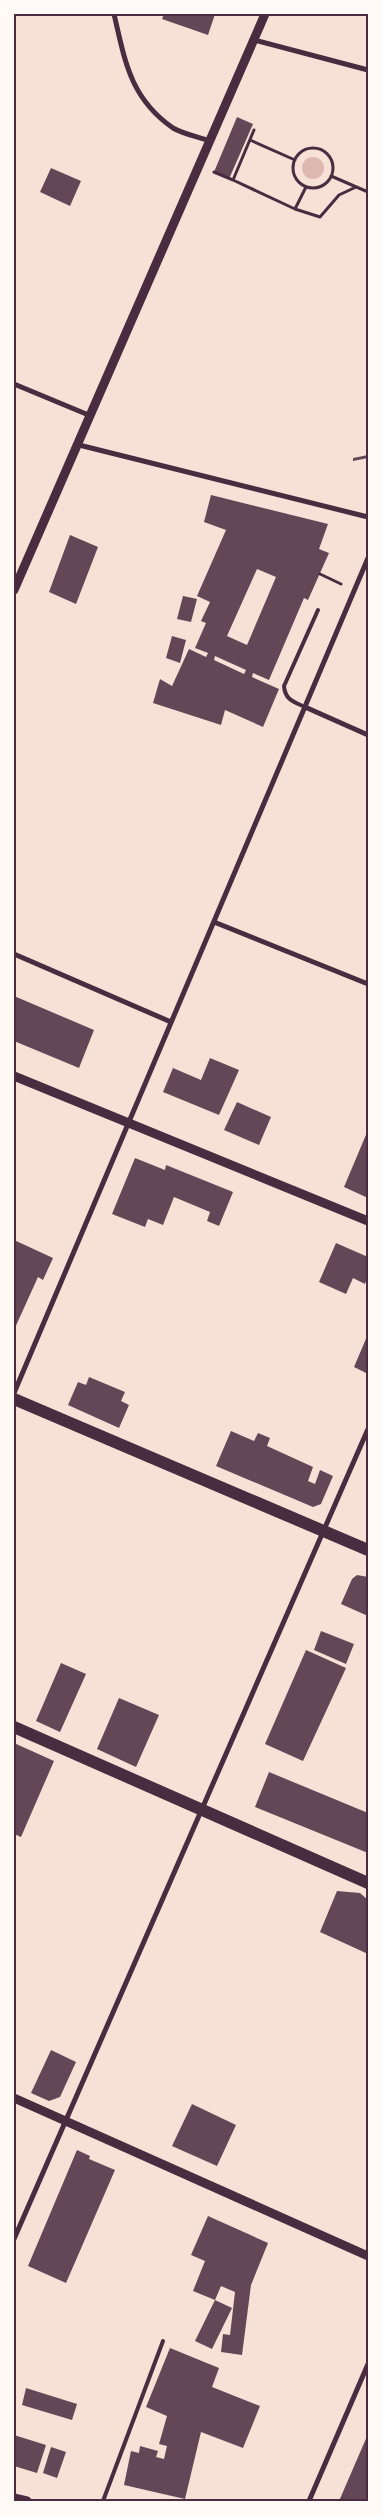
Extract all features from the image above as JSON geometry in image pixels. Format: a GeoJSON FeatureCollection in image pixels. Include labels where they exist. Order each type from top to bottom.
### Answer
{"type":"FeatureCollection","features":[{"type":"Feature","properties":{"kind":"main road"},"geometry":{"type":"LineString","coordinates":[[14,1399],[368,1550]]}},
{"type":"Feature","properties":{"kind":"main road"},"geometry":{"type":"LineString","coordinates":[[14,1727],[368,1883]]}},
{"type":"Feature","properties":{"kind":"street"},"geometry":{"type":"LineString","coordinates":[[114,14],[129,76],[144,100],[174,128],[210,141]]}},
{"type":"Feature","properties":{"kind":"street"},"geometry":{"type":"LineString","coordinates":[[14,590],[92,416],[265,14]]}},
{"type":"Feature","properties":{"kind":"street"},"geometry":{"type":"LineString","coordinates":[[254,40],[368,70]]}},
{"type":"Feature","properties":{"kind":"street"},"geometry":{"type":"LineString","coordinates":[[14,384],[92,416]]}},
{"type":"Feature","properties":{"kind":"street"},"geometry":{"type":"LineString","coordinates":[[79,445],[368,517]]}},
{"type":"Feature","properties":{"kind":"street"},"geometry":{"type":"LineString","coordinates":[[14,1393],[368,558]]}},
{"type":"Feature","properties":{"kind":"street"},"geometry":{"type":"LineString","coordinates":[[305,707],[368,735]]}},
{"type":"Feature","properties":{"kind":"street"},"geometry":{"type":"LineString","coordinates":[[214,922],[368,984]]}},
{"type":"Feature","properties":{"kind":"street"},"geometry":{"type":"LineString","coordinates":[[14,954],[171,1022]]}},
{"type":"Feature","properties":{"kind":"street"},"geometry":{"type":"LineString","coordinates":[[14,1076],[368,1221]]}},
{"type":"Feature","properties":{"kind":"street"},"geometry":{"type":"LineString","coordinates":[[14,2238],[368,1429]]}},
{"type":"Feature","properties":{"kind":"street"},"geometry":{"type":"LineString","coordinates":[[14,2098],[368,2256]]}},
{"type":"Feature","properties":{"kind":"street"},"geometry":{"type":"LineString","coordinates":[[309,2501],[368,2364]]}},
{"type":"Feature","properties":{"kind":"street"},"geometry":{"type":"LineString","coordinates":[[14,2498],[27,2501]]}},
{"type":"Feature","properties":{"kind":"lane"},"geometry":{"type":"LineString","coordinates":[[305,707],[290,700],[286,696],[284,686],[318,610]]}},
{"type":"Feature","properties":{"kind":"lane"},"geometry":{"type":"LineString","coordinates":[[103,2501],[163,2341]]}},
{"type":"Feature","properties":{"kind":"path"},"geometry":{"type":"LineString","coordinates":[[233,180],[254,130]]}},
{"type":"Feature","properties":{"kind":"path"},"geometry":{"type":"LineString","coordinates":[[250,140],[295,160]]}},
{"type":"Feature","properties":{"kind":"path"},"geometry":{"type":"LineString","coordinates":[[316,149],[322,151],[332,161],[331,176],[324,185],[317,188],[306,187],[295,177],[293,171],[295,160],[304,150],[316,149]]}},
{"type":"Feature","properties":{"kind":"path"},"geometry":{"type":"LineString","coordinates":[[214,172],[295,209],[320,218],[338,195],[356,187]]}},
{"type":"Feature","properties":{"kind":"path"},"geometry":{"type":"LineString","coordinates":[[331,176],[368,192]]}},
{"type":"Feature","properties":{"kind":"path"},"geometry":{"type":"LineString","coordinates":[[295,209],[306,187]]}},
{"type":"Feature","properties":{"kind":"path"},"geometry":{"type":"LineString","coordinates":[[320,574],[341,584]]}},
{"type":"Feature","properties":{"kind":"shaded area"},"geometry":{"type":"Polygon","coordinates":[[[313,157],[321,160],[324,168],[321,176],[313,179],[305,176],[302,168],[305,160],[313,157]]]}},
{"type":"Feature","properties":{"kind":"building"},"geometry":{"type":"Polygon","coordinates":[[[164,14],[215,14],[208,35],[162,19],[164,14]]]}},
{"type":"Feature","properties":{"kind":"building"},"geometry":{"type":"Polygon","coordinates":[[[237,117],[253,124],[229,179],[214,172],[237,117]]]}},
{"type":"Feature","properties":{"kind":"building"},"geometry":{"type":"Polygon","coordinates":[[[51,168],[81,181],[70,206],[40,192],[51,168]]]}},
{"type":"Feature","properties":{"kind":"building"},"geometry":{"type":"Polygon","coordinates":[[[368,455],[368,458],[353,461],[353,458],[368,455]]]}},
{"type":"Feature","properties":{"kind":"building"},"geometry":{"type":"Polygon","coordinates":[[[211,495],[328,524],[319,549],[329,553],[308,600],[304,598],[269,680],[253,673],[252,677],[279,689],[263,727],[225,710],[221,725],[153,703],[160,679],[172,686],[189,649],[206,657],[208,653],[195,648],[206,623],[201,621],[210,602],[197,596],[226,530],[204,522],[211,495]],[[257,569],[227,636],[247,645],[276,577],[257,569]],[[215,656],[214,660],[244,674],[246,670],[215,656]]]}},
{"type":"Feature","properties":{"kind":"building"},"geometry":{"type":"Polygon","coordinates":[[[70,535],[98,547],[76,604],[49,592],[70,535]]]}},
{"type":"Feature","properties":{"kind":"building"},"geometry":{"type":"Polygon","coordinates":[[[183,596],[197,599],[191,622],[177,619],[183,596]]]}},
{"type":"Feature","properties":{"kind":"building"},"geometry":{"type":"Polygon","coordinates":[[[172,636],[186,640],[180,663],[166,658],[172,636]]]}},
{"type":"Feature","properties":{"kind":"building"},"geometry":{"type":"Polygon","coordinates":[[[14,996],[94,1030],[79,1068],[14,1041],[14,996]]]}},
{"type":"Feature","properties":{"kind":"building"},"geometry":{"type":"Polygon","coordinates":[[[210,1058],[239,1070],[219,1115],[163,1092],[173,1068],[201,1080],[210,1058]]]}},
{"type":"Feature","properties":{"kind":"building"},"geometry":{"type":"Polygon","coordinates":[[[237,1102],[271,1117],[259,1145],[224,1130],[237,1102]]]}},
{"type":"Feature","properties":{"kind":"building"},"geometry":{"type":"Polygon","coordinates":[[[368,1130],[368,1198],[344,1187],[368,1130]]]}},
{"type":"Feature","properties":{"kind":"building"},"geometry":{"type":"Polygon","coordinates":[[[135,1158],[165,1170],[166,1165],[233,1192],[219,1226],[207,1221],[210,1212],[174,1197],[163,1225],[148,1219],[145,1227],[112,1214],[135,1158]]]}},
{"type":"Feature","properties":{"kind":"building"},"geometry":{"type":"Polygon","coordinates":[[[14,1240],[53,1258],[43,1280],[38,1277],[14,1330],[14,1240]]]}},
{"type":"Feature","properties":{"kind":"building"},"geometry":{"type":"Polygon","coordinates":[[[336,1243],[368,1257],[368,1275],[365,1284],[353,1278],[346,1294],[319,1282],[336,1243]]]}},
{"type":"Feature","properties":{"kind":"building"},"geometry":{"type":"Polygon","coordinates":[[[368,1334],[368,1374],[354,1367],[368,1334]]]}},
{"type":"Feature","properties":{"kind":"building"},"geometry":{"type":"Polygon","coordinates":[[[89,1377],[125,1392],[121,1401],[129,1405],[119,1428],[68,1405],[78,1382],[86,1385],[89,1377]]]}},
{"type":"Feature","properties":{"kind":"building"},"geometry":{"type":"Polygon","coordinates":[[[231,1431],[254,1441],[258,1433],[270,1438],[267,1446],[313,1467],[308,1481],[315,1484],[320,1470],[333,1476],[321,1504],[313,1507],[216,1466],[231,1431]]]}},
{"type":"Feature","properties":{"kind":"building"},"geometry":{"type":"Polygon","coordinates":[[[357,1575],[368,1577],[368,1616],[341,1604],[352,1579],[357,1575]]]}},
{"type":"Feature","properties":{"kind":"building"},"geometry":{"type":"Polygon","coordinates":[[[321,1631],[354,1644],[346,1664],[314,1650],[321,1631]]]}},
{"type":"Feature","properties":{"kind":"building"},"geometry":{"type":"Polygon","coordinates":[[[306,1650],[346,1668],[303,1761],[265,1744],[306,1650]]]}},
{"type":"Feature","properties":{"kind":"building"},"geometry":{"type":"Polygon","coordinates":[[[61,1663],[86,1674],[60,1732],[36,1721],[61,1663]]]}},
{"type":"Feature","properties":{"kind":"building"},"geometry":{"type":"Polygon","coordinates":[[[119,1698],[159,1715],[136,1767],[97,1749],[119,1698]]]}},
{"type":"Feature","properties":{"kind":"building"},"geometry":{"type":"Polygon","coordinates":[[[14,1743],[54,1761],[21,1837],[14,1834],[14,1743]]]}},
{"type":"Feature","properties":{"kind":"building"},"geometry":{"type":"Polygon","coordinates":[[[269,1772],[368,1813],[368,1853],[255,1807],[269,1772]]]}},
{"type":"Feature","properties":{"kind":"building"},"geometry":{"type":"Polygon","coordinates":[[[337,1891],[360,1893],[368,1900],[368,1954],[320,1932],[337,1891]]]}},
{"type":"Feature","properties":{"kind":"building"},"geometry":{"type":"Polygon","coordinates":[[[51,2050],[76,2062],[60,2097],[49,2101],[31,2093],[51,2050]]]}},
{"type":"Feature","properties":{"kind":"building"},"geometry":{"type":"Polygon","coordinates":[[[192,2104],[236,2125],[217,2166],[172,2146],[192,2104]]]}},
{"type":"Feature","properties":{"kind":"building"},"geometry":{"type":"Polygon","coordinates":[[[77,2150],[90,2156],[89,2159],[115,2170],[66,2283],[28,2266],[77,2150]]]}},
{"type":"Feature","properties":{"kind":"building"},"geometry":{"type":"Polygon","coordinates":[[[208,2216],[268,2243],[251,2285],[242,2355],[221,2352],[223,2334],[230,2335],[235,2292],[221,2286],[215,2300],[193,2291],[205,2261],[191,2255],[208,2216]]]}},
{"type":"Feature","properties":{"kind":"building"},"geometry":{"type":"Polygon","coordinates":[[[215,2300],[232,2308],[212,2349],[195,2341],[215,2300]]]}},
{"type":"Feature","properties":{"kind":"building"},"geometry":{"type":"Polygon","coordinates":[[[170,2348],[219,2368],[212,2387],[260,2406],[243,2448],[201,2432],[185,2499],[124,2485],[131,2451],[139,2453],[140,2446],[158,2451],[156,2457],[164,2459],[167,2446],[159,2444],[167,2416],[146,2407],[170,2348]]]}},
{"type":"Feature","properties":{"kind":"building"},"geometry":{"type":"Polygon","coordinates":[[[26,2388],[77,2404],[72,2420],[22,2405],[26,2388]]]}},
{"type":"Feature","properties":{"kind":"building"},"geometry":{"type":"Polygon","coordinates":[[[368,2434],[368,2501],[339,2501],[368,2434]]]}},
{"type":"Feature","properties":{"kind":"building"},"geometry":{"type":"Polygon","coordinates":[[[14,2435],[46,2445],[37,2473],[14,2466],[14,2435]]]}},
{"type":"Feature","properties":{"kind":"building"},"geometry":{"type":"Polygon","coordinates":[[[51,2447],[66,2452],[57,2478],[43,2473],[51,2447]]]}}]}
